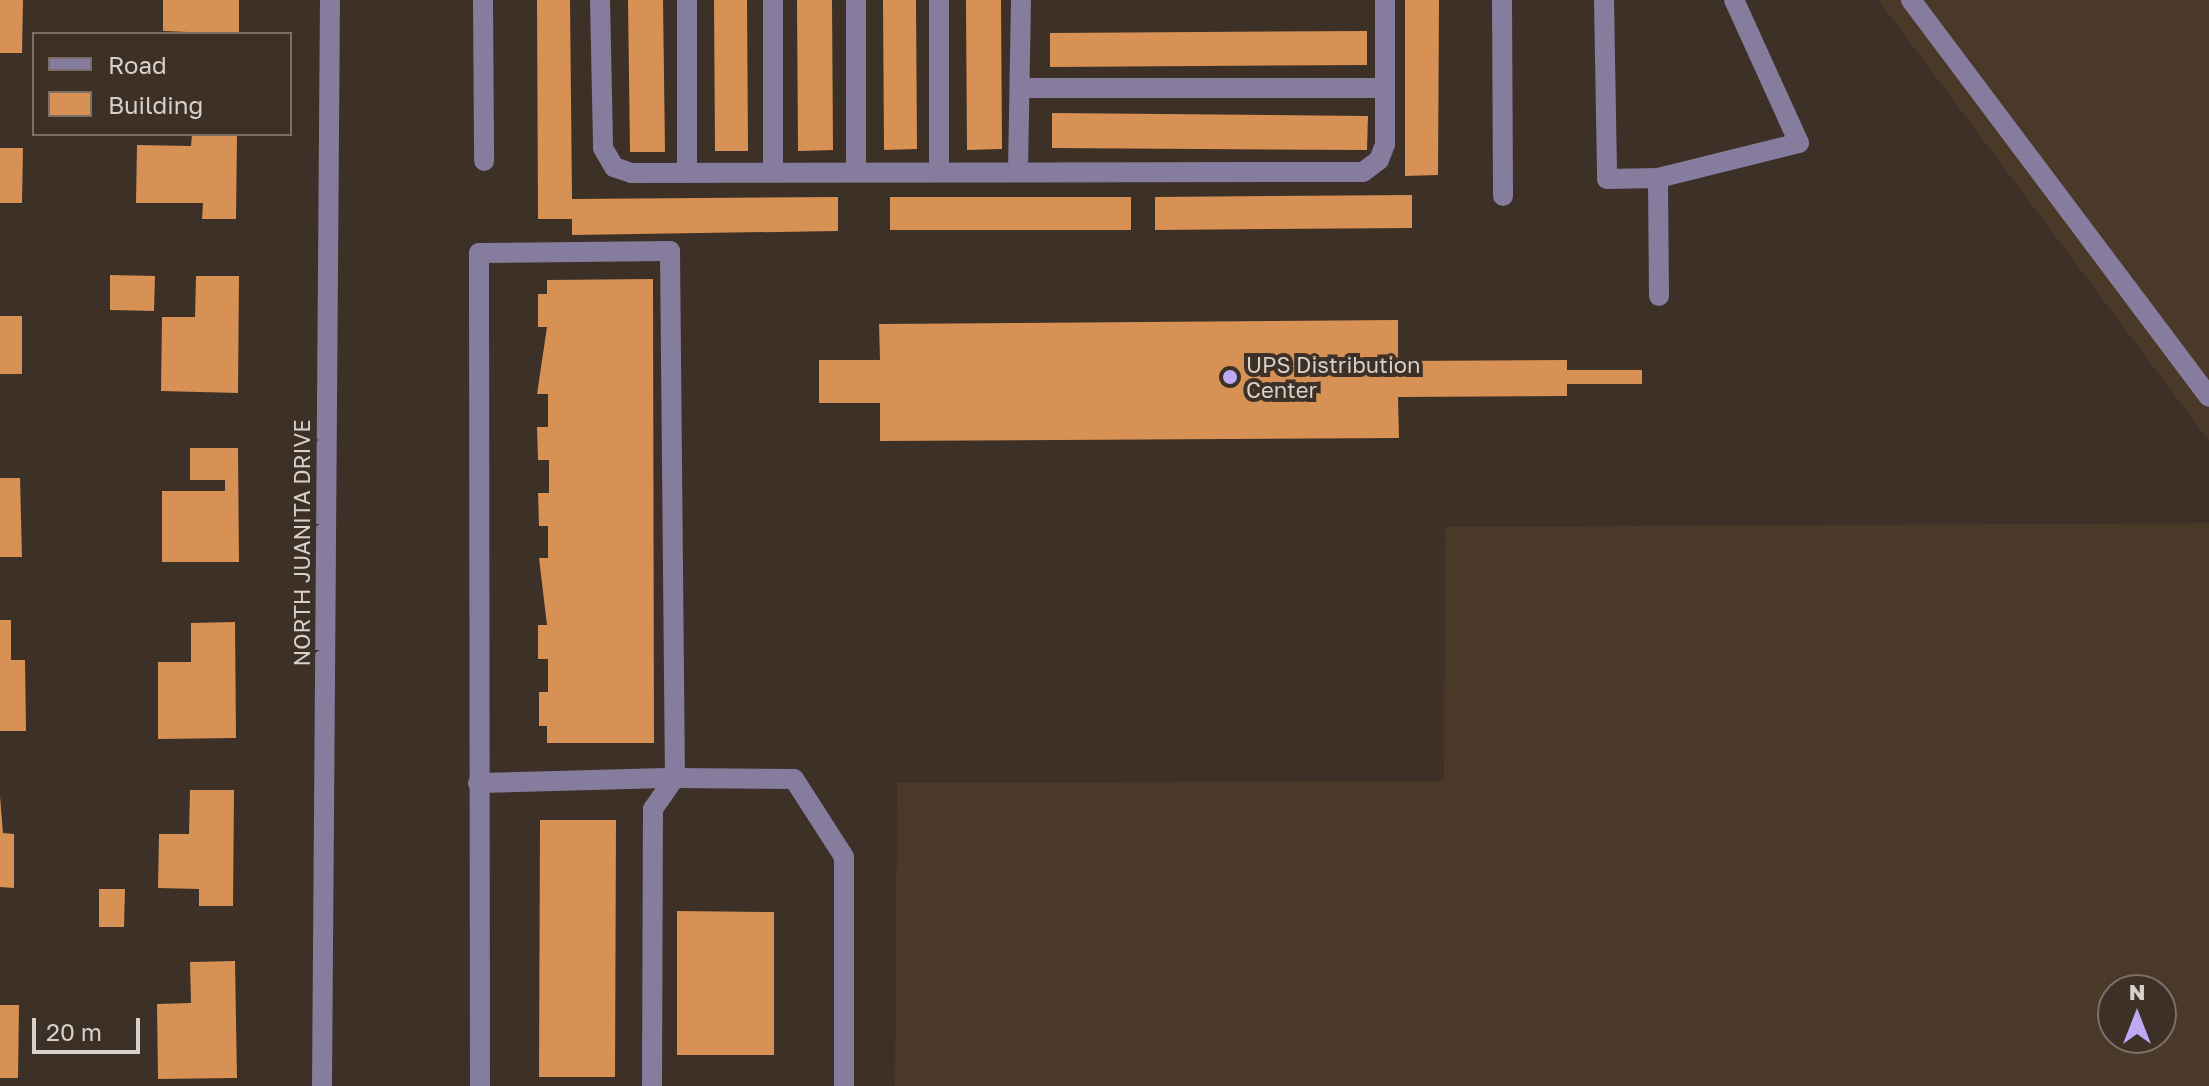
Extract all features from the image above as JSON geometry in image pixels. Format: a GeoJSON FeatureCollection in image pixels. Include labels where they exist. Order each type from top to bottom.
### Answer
{"type":"FeatureCollection","features":[{"type":"Feature","properties":{"kind":"street","name":"NORTH JUANITA DRIVE"},"geometry":{"type":"LineString","coordinates":[[322,1086],[330,0]]}},
{"type":"Feature","properties":{"kind":"street"},"geometry":{"type":"LineString","coordinates":[[483,0],[484,161]]}},
{"type":"Feature","properties":{"kind":"street"},"geometry":{"type":"LineString","coordinates":[[600,0],[603,148],[614,167],[631,173],[856,170],[1363,172],[1379,160],[1385,144],[1385,0]]}},
{"type":"Feature","properties":{"kind":"street"},"geometry":{"type":"LineString","coordinates":[[687,0],[687,172]]}},
{"type":"Feature","properties":{"kind":"street"},"geometry":{"type":"LineString","coordinates":[[773,0],[773,172]]}},
{"type":"Feature","properties":{"kind":"street"},"geometry":{"type":"LineString","coordinates":[[856,0],[856,170]]}},
{"type":"Feature","properties":{"kind":"street"},"geometry":{"type":"LineString","coordinates":[[939,0],[939,170]]}},
{"type":"Feature","properties":{"kind":"street"},"geometry":{"type":"LineString","coordinates":[[1018,171],[1021,0],[1035,0]]}},
{"type":"Feature","properties":{"kind":"street"},"geometry":{"type":"LineString","coordinates":[[1502,0],[1503,196]]}},
{"type":"Feature","properties":{"kind":"street"},"geometry":{"type":"LineString","coordinates":[[1604,0],[1607,179],[1658,178],[1799,143],[1734,0]]}},
{"type":"Feature","properties":{"kind":"street"},"geometry":{"type":"LineString","coordinates":[[1911,0],[2209,397]]}},
{"type":"Feature","properties":{"kind":"street"},"geometry":{"type":"LineString","coordinates":[[1020,88],[1385,88]]}},
{"type":"Feature","properties":{"kind":"street"},"geometry":{"type":"LineString","coordinates":[[1658,178],[1659,296]]}},
{"type":"Feature","properties":{"kind":"street"},"geometry":{"type":"LineString","coordinates":[[480,1086],[479,253],[670,251],[675,778],[653,809],[652,1086]]}},
{"type":"Feature","properties":{"kind":"street"},"geometry":{"type":"LineString","coordinates":[[478,783],[675,778],[794,779],[844,857],[844,1086]]}},
{"type":"Feature","properties":{"kind":"shaded area"},"geometry":{"type":"Polygon","coordinates":[[[1878,0],[2209,0],[2209,441],[1878,0]]]}},
{"type":"Feature","properties":{"kind":"shaded area"},"geometry":{"type":"Polygon","coordinates":[[[2209,523],[2209,1086],[895,1086],[897,783],[1444,781],[1445,527],[2209,523]]]}},
{"type":"Feature","properties":{"kind":"building"},"geometry":{"type":"Polygon","coordinates":[[[0,0],[23,0],[22,53],[0,53],[0,0]]]}},
{"type":"Feature","properties":{"kind":"building"},"geometry":{"type":"Polygon","coordinates":[[[163,0],[239,0],[239,32],[163,31],[163,0]]]}},
{"type":"Feature","properties":{"kind":"building"},"geometry":{"type":"Polygon","coordinates":[[[537,0],[570,0],[572,199],[838,197],[838,231],[572,235],[572,219],[538,219],[537,0]]]}},
{"type":"Feature","properties":{"kind":"building"},"geometry":{"type":"Polygon","coordinates":[[[628,0],[663,0],[665,152],[630,152],[628,0]]]}},
{"type":"Feature","properties":{"kind":"building"},"geometry":{"type":"Polygon","coordinates":[[[714,0],[747,0],[748,151],[715,151],[714,0]]]}},
{"type":"Feature","properties":{"kind":"building"},"geometry":{"type":"Polygon","coordinates":[[[797,0],[832,0],[833,150],[798,151],[797,0]]]}},
{"type":"Feature","properties":{"kind":"building"},"geometry":{"type":"Polygon","coordinates":[[[883,0],[916,0],[917,149],[884,150],[883,0]]]}},
{"type":"Feature","properties":{"kind":"building"},"geometry":{"type":"Polygon","coordinates":[[[966,0],[1001,0],[1002,149],[967,150],[966,0]]]}},
{"type":"Feature","properties":{"kind":"building"},"geometry":{"type":"Polygon","coordinates":[[[1405,0],[1439,0],[1438,175],[1405,176],[1405,0]]]}},
{"type":"Feature","properties":{"kind":"building"},"geometry":{"type":"Polygon","coordinates":[[[1367,31],[1367,65],[1050,67],[1050,33],[1367,31]]]}},
{"type":"Feature","properties":{"kind":"building"},"geometry":{"type":"Polygon","coordinates":[[[1052,113],[1368,116],[1367,150],[1052,148],[1052,113]]]}},
{"type":"Feature","properties":{"kind":"building"},"geometry":{"type":"Polygon","coordinates":[[[192,136],[237,136],[236,219],[202,219],[203,203],[136,203],[137,145],[191,146],[192,136]]]}},
{"type":"Feature","properties":{"kind":"building"},"geometry":{"type":"Polygon","coordinates":[[[0,148],[23,148],[22,203],[0,203],[0,148]]]}},
{"type":"Feature","properties":{"kind":"building"},"geometry":{"type":"Polygon","coordinates":[[[1412,195],[1412,228],[1155,230],[1155,197],[1412,195]]]}},
{"type":"Feature","properties":{"kind":"building"},"geometry":{"type":"Polygon","coordinates":[[[890,197],[1131,197],[1131,230],[890,230],[890,197]]]}},
{"type":"Feature","properties":{"kind":"building"},"geometry":{"type":"Polygon","coordinates":[[[110,275],[155,276],[154,311],[110,310],[110,275]]]}},
{"type":"Feature","properties":{"kind":"building"},"geometry":{"type":"Polygon","coordinates":[[[196,276],[239,276],[238,393],[161,391],[162,317],[195,317],[196,276]]]}},
{"type":"Feature","properties":{"kind":"building"},"geometry":{"type":"Polygon","coordinates":[[[653,279],[654,743],[547,743],[547,726],[539,726],[539,692],[548,692],[548,659],[538,659],[538,625],[547,625],[539,558],[548,558],[548,526],[539,526],[538,493],[549,493],[549,460],[538,460],[537,427],[548,427],[548,394],[537,394],[547,327],[538,327],[538,294],[547,294],[547,280],[653,279]]]}},
{"type":"Feature","properties":{"kind":"building"},"geometry":{"type":"Polygon","coordinates":[[[0,316],[22,316],[22,374],[0,374],[0,316]]]}},
{"type":"Feature","properties":{"kind":"building","name":"UPS Distribution Center"},"geometry":{"type":"Polygon","coordinates":[[[1398,320],[1398,361],[1567,360],[1567,370],[1642,370],[1642,384],[1567,384],[1567,396],[1398,397],[1399,438],[880,441],[880,403],[819,403],[819,360],[880,360],[879,324],[1398,320]]]}},
{"type":"Feature","properties":{"kind":"building"},"geometry":{"type":"Polygon","coordinates":[[[190,448],[238,448],[239,562],[162,562],[162,491],[225,491],[225,480],[190,480],[190,448]]]}},
{"type":"Feature","properties":{"kind":"building"},"geometry":{"type":"Polygon","coordinates":[[[0,478],[20,478],[22,557],[0,557],[0,478]]]}},
{"type":"Feature","properties":{"kind":"building"},"geometry":{"type":"Polygon","coordinates":[[[0,620],[11,620],[11,660],[25,660],[26,731],[0,731],[0,620]]]}},
{"type":"Feature","properties":{"kind":"building"},"geometry":{"type":"Polygon","coordinates":[[[235,622],[236,738],[158,739],[158,662],[191,662],[191,623],[235,622]]]}},
{"type":"Feature","properties":{"kind":"building"},"geometry":{"type":"Polygon","coordinates":[[[190,790],[234,790],[233,906],[199,906],[199,889],[158,888],[159,834],[189,834],[190,790]]]}},
{"type":"Feature","properties":{"kind":"building"},"geometry":{"type":"Polygon","coordinates":[[[0,796],[3,833],[14,834],[14,888],[0,887],[0,796]]]}},
{"type":"Feature","properties":{"kind":"building"},"geometry":{"type":"Polygon","coordinates":[[[540,820],[616,820],[615,1077],[539,1077],[540,820]]]}},
{"type":"Feature","properties":{"kind":"building"},"geometry":{"type":"Polygon","coordinates":[[[99,889],[125,889],[124,927],[99,927],[99,889]]]}},
{"type":"Feature","properties":{"kind":"building"},"geometry":{"type":"Polygon","coordinates":[[[677,911],[774,912],[774,1055],[677,1055],[677,911]]]}},
{"type":"Feature","properties":{"kind":"building"},"geometry":{"type":"Polygon","coordinates":[[[235,961],[237,1078],[158,1079],[157,1004],[191,1003],[190,962],[235,961]]]}},
{"type":"Feature","properties":{"kind":"building"},"geometry":{"type":"Polygon","coordinates":[[[0,1005],[19,1005],[18,1078],[0,1078],[0,1005]]]}},
{"type":"Feature","properties":{"kind":"place","name":"UPS Distribution Center"},"geometry":{"type":"Point","coordinates":[1230,377]}}]}
